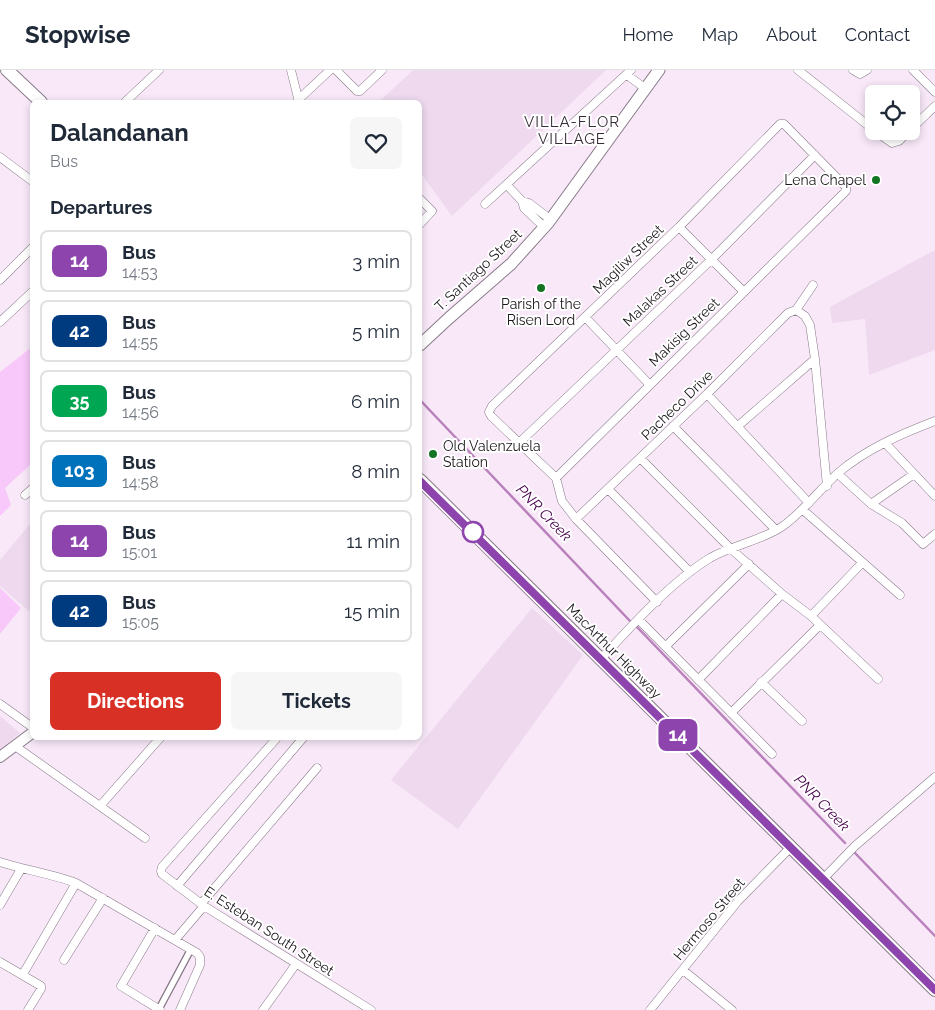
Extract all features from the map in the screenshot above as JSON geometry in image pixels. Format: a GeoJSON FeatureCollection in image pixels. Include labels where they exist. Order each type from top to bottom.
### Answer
{"type":"FeatureCollection","features":[{"type":"Feature","properties":{"kind":"highway"},"geometry":{"type":"LineString","coordinates":[[5,72],[39,100]]}},
{"type":"Feature","properties":{"kind":"highway","name":"MacArthur Highway"},"geometry":{"type":"LineString","coordinates":[[422,482],[935,990]]}},
{"type":"Feature","properties":{"kind":"main road","name":"T. Santiago Street"},"geometry":{"type":"LineString","coordinates":[[422,343],[511,264],[548,224],[659,70]]}},
{"type":"Feature","properties":{"kind":"street"},"geometry":{"type":"LineString","coordinates":[[127,100],[159,70]]}},
{"type":"Feature","properties":{"kind":"street"},"geometry":{"type":"LineString","coordinates":[[291,70],[298,100]]}},
{"type":"Feature","properties":{"kind":"street"},"geometry":{"type":"LineString","coordinates":[[299,100],[330,70]]}},
{"type":"Feature","properties":{"kind":"street"},"geometry":{"type":"LineString","coordinates":[[336,70],[357,91],[360,91],[382,70]]}},
{"type":"Feature","properties":{"kind":"street"},"geometry":{"type":"LineString","coordinates":[[798,70],[865,124]]}},
{"type":"Feature","properties":{"kind":"street"},"geometry":{"type":"LineString","coordinates":[[853,70],[860,74],[867,70]]}},
{"type":"Feature","properties":{"kind":"street"},"geometry":{"type":"LineString","coordinates":[[913,70],[935,92]]}},
{"type":"Feature","properties":{"kind":"street"},"geometry":{"type":"LineString","coordinates":[[486,204],[629,72],[646,89]]}},
{"type":"Feature","properties":{"kind":"street"},"geometry":{"type":"LineString","coordinates":[[920,120],[935,106]]}},
{"type":"Feature","properties":{"kind":"street","name":"Magiliw Street"},"geometry":{"type":"LineString","coordinates":[[520,442],[492,416],[489,412],[492,406],[679,227],[780,124],[784,124],[815,155]]}},
{"type":"Feature","properties":{"kind":"street"},"geometry":{"type":"LineString","coordinates":[[888,140],[892,143],[900,140]]}},
{"type":"Feature","properties":{"kind":"street","name":"Makisig Street"},"geometry":{"type":"LineString","coordinates":[[556,478],[846,191],[846,188],[815,155]]}},
{"type":"Feature","properties":{"kind":"street","name":"Malakas Street"},"geometry":{"type":"LineString","coordinates":[[520,442],[712,259],[815,155]]}},
{"type":"Feature","properties":{"kind":"street"},"geometry":{"type":"LineString","coordinates":[[0,157],[30,180]]}},
{"type":"Feature","properties":{"kind":"street"},"geometry":{"type":"LineString","coordinates":[[507,186],[522,201],[524,208],[548,224]]}},
{"type":"Feature","properties":{"kind":"street"},"geometry":{"type":"LineString","coordinates":[[422,201],[432,211],[422,222]]}},
{"type":"Feature","properties":{"kind":"street"},"geometry":{"type":"LineString","coordinates":[[679,227],[744,292]]}},
{"type":"Feature","properties":{"kind":"street"},"geometry":{"type":"LineString","coordinates":[[0,280],[30,250]]}},
{"type":"Feature","properties":{"kind":"street","name":"Pacheco Drive"},"geometry":{"type":"LineString","coordinates":[[576,519],[707,394],[788,313],[796,310],[813,286]]}},
{"type":"Feature","properties":{"kind":"street"},"geometry":{"type":"LineString","coordinates":[[0,322],[30,294]]}},
{"type":"Feature","properties":{"kind":"street"},"geometry":{"type":"LineString","coordinates":[[796,310],[805,316],[810,325],[827,486]]}},
{"type":"Feature","properties":{"kind":"street"},"geometry":{"type":"LineString","coordinates":[[585,317],[649,384]]}},
{"type":"Feature","properties":{"kind":"street"},"geometry":{"type":"LineString","coordinates":[[738,426],[815,359]]}},
{"type":"Feature","properties":{"kind":"street"},"geometry":{"type":"LineString","coordinates":[[707,394],[809,503]]}},
{"type":"Feature","properties":{"kind":"street"},"geometry":{"type":"LineString","coordinates":[[601,659],[657,602],[690,572],[711,558],[776,530],[803,510],[838,474],[858,458],[885,443],[935,421]]}},
{"type":"Feature","properties":{"kind":"street"},"geometry":{"type":"LineString","coordinates":[[673,426],[776,530]]}},
{"type":"Feature","properties":{"kind":"street"},"geometry":{"type":"LineString","coordinates":[[520,442],[556,478],[562,501],[576,519],[657,602]]}},
{"type":"Feature","properties":{"kind":"street"},"geometry":{"type":"LineString","coordinates":[[885,443],[935,496]]}},
{"type":"Feature","properties":{"kind":"street"},"geometry":{"type":"LineString","coordinates":[[640,458],[731,549],[782,594],[812,616],[878,678]]}},
{"type":"Feature","properties":{"kind":"street"},"geometry":{"type":"LineString","coordinates":[[838,474],[870,504],[902,523],[923,544],[935,534]]}},
{"type":"Feature","properties":{"kind":"street"},"geometry":{"type":"LineString","coordinates":[[870,504],[914,474]]}},
{"type":"Feature","properties":{"kind":"street"},"geometry":{"type":"LineString","coordinates":[[608,489],[690,572]]}},
{"type":"Feature","properties":{"kind":"street"},"geometry":{"type":"LineString","coordinates":[[25,495],[30,491]]}},
{"type":"Feature","properties":{"kind":"street"},"geometry":{"type":"LineString","coordinates":[[803,510],[900,595]]}},
{"type":"Feature","properties":{"kind":"street"},"geometry":{"type":"LineString","coordinates":[[812,616],[862,562]]}},
{"type":"Feature","properties":{"kind":"street"},"geometry":{"type":"LineString","coordinates":[[666,646],[749,564]]}},
{"type":"Feature","properties":{"kind":"street"},"geometry":{"type":"LineString","coordinates":[[698,680],[782,594]]}},
{"type":"Feature","properties":{"kind":"street"},"geometry":{"type":"LineString","coordinates":[[639,620],[772,754]]}},
{"type":"Feature","properties":{"kind":"street"},"geometry":{"type":"LineString","coordinates":[[731,713],[820,625]]}},
{"type":"Feature","properties":{"kind":"street"},"geometry":{"type":"LineString","coordinates":[[761,682],[802,721]]}},
{"type":"Feature","properties":{"kind":"street"},"geometry":{"type":"LineString","coordinates":[[0,704],[30,726]]}},
{"type":"Feature","properties":{"kind":"street"},"geometry":{"type":"LineString","coordinates":[[0,757],[30,735]]}},
{"type":"Feature","properties":{"kind":"street"},"geometry":{"type":"LineString","coordinates":[[100,806],[158,740]]}},
{"type":"Feature","properties":{"kind":"street","name":"E. Esteban South Street"},"geometry":{"type":"LineString","coordinates":[[276,740],[162,867],[162,874],[202,905],[371,1010]]}},
{"type":"Feature","properties":{"kind":"street"},"geometry":{"type":"LineString","coordinates":[[177,886],[301,740]]}},
{"type":"Feature","properties":{"kind":"street"},"geometry":{"type":"LineString","coordinates":[[15,746],[145,838]]}},
{"type":"Feature","properties":{"kind":"street"},"geometry":{"type":"LineString","coordinates":[[176,940],[202,905],[317,768]]}},
{"type":"Feature","properties":{"kind":"street"},"geometry":{"type":"LineString","coordinates":[[823,879],[855,846],[934,781]]}},
{"type":"Feature","properties":{"kind":"street","name":"Hermoso Street"},"geometry":{"type":"LineString","coordinates":[[650,1010],[738,900],[791,847]]}},
{"type":"Feature","properties":{"kind":"street"},"geometry":{"type":"LineString","coordinates":[[0,862],[76,883],[194,951],[201,961],[180,1010]]}},
{"type":"Feature","properties":{"kind":"street"},"geometry":{"type":"LineString","coordinates":[[0,905],[21,869]]}},
{"type":"Feature","properties":{"kind":"street"},"geometry":{"type":"LineString","coordinates":[[23,974],[76,883]]}},
{"type":"Feature","properties":{"kind":"street"},"geometry":{"type":"LineString","coordinates":[[64,960],[103,898]]}},
{"type":"Feature","properties":{"kind":"street"},"geometry":{"type":"LineString","coordinates":[[155,928],[121,986],[159,1010],[194,951]]}},
{"type":"Feature","properties":{"kind":"street"},"geometry":{"type":"LineString","coordinates":[[0,962],[39,983],[41,987],[28,1010]]}},
{"type":"Feature","properties":{"kind":"street"},"geometry":{"type":"LineString","coordinates":[[262,1010],[296,964]]}},
{"type":"Feature","properties":{"kind":"street"},"geometry":{"type":"LineString","coordinates":[[683,970],[732,1010]]}},
{"type":"Feature","properties":{"kind":"shaded area"},"geometry":{"type":"Polygon","coordinates":[[[413,70],[606,70],[452,216],[422,175],[422,100],[381,100],[413,70]]]}},
{"type":"Feature","properties":{"kind":"shaded area"},"geometry":{"type":"Polygon","coordinates":[[[935,250],[935,350],[869,375],[865,319],[832,323],[830,307],[935,250]]]}},
{"type":"Feature","properties":{"kind":"shaded area"},"geometry":{"type":"Polygon","coordinates":[[[30,349],[30,465],[5,488],[11,505],[0,516],[0,372],[30,349]]]}},
{"type":"Feature","properties":{"kind":"shaded area"},"geometry":{"type":"Polygon","coordinates":[[[30,524],[30,612],[0,586],[0,560],[30,524]]]}},
{"type":"Feature","properties":{"kind":"shaded area"},"geometry":{"type":"Polygon","coordinates":[[[0,588],[21,608],[0,634],[0,588]]]}},
{"type":"Feature","properties":{"kind":"shaded area"},"geometry":{"type":"Polygon","coordinates":[[[532,608],[583,655],[458,829],[391,780],[532,608]]]}},
{"type":"Feature","properties":{"kind":"shaded area"},"geometry":{"type":"Polygon","coordinates":[[[0,716],[20,733],[0,749],[0,716]]]}},
{"type":"Feature","properties":{"kind":"waterway","name":"PNR Creek"},"geometry":{"type":"LineString","coordinates":[[422,402],[630,621]]}},
{"type":"Feature","properties":{"kind":"waterway","name":"PNR Creek"},"geometry":{"type":"LineString","coordinates":[[637,627],[845,843]]}},
{"type":"Feature","properties":{"kind":"waterway","name":"PNR Creek"},"geometry":{"type":"LineString","coordinates":[[855,853],[935,936]]}},
{"type":"Feature","properties":{"kind":"bus line","name":"14"},"geometry":{"type":"LineString","coordinates":[[422,483],[935,990]]}},
{"type":"Feature","properties":{"kind":"place","name":"Lena Chapel"},"geometry":{"type":"Point","coordinates":[876,180]}},
{"type":"Feature","properties":{"kind":"place","name":"Parish of the Risen Lord"},"geometry":{"type":"Point","coordinates":[541,288]}},
{"type":"Feature","properties":{"kind":"place","name":"Old Valenzuela Station"},"geometry":{"type":"Point","coordinates":[433,454]}},
{"type":"Feature","properties":{"kind":"district","name":"VILLA-FLOR VILLAGE"},"geometry":{"type":"Point","coordinates":[572,130]}}]}
